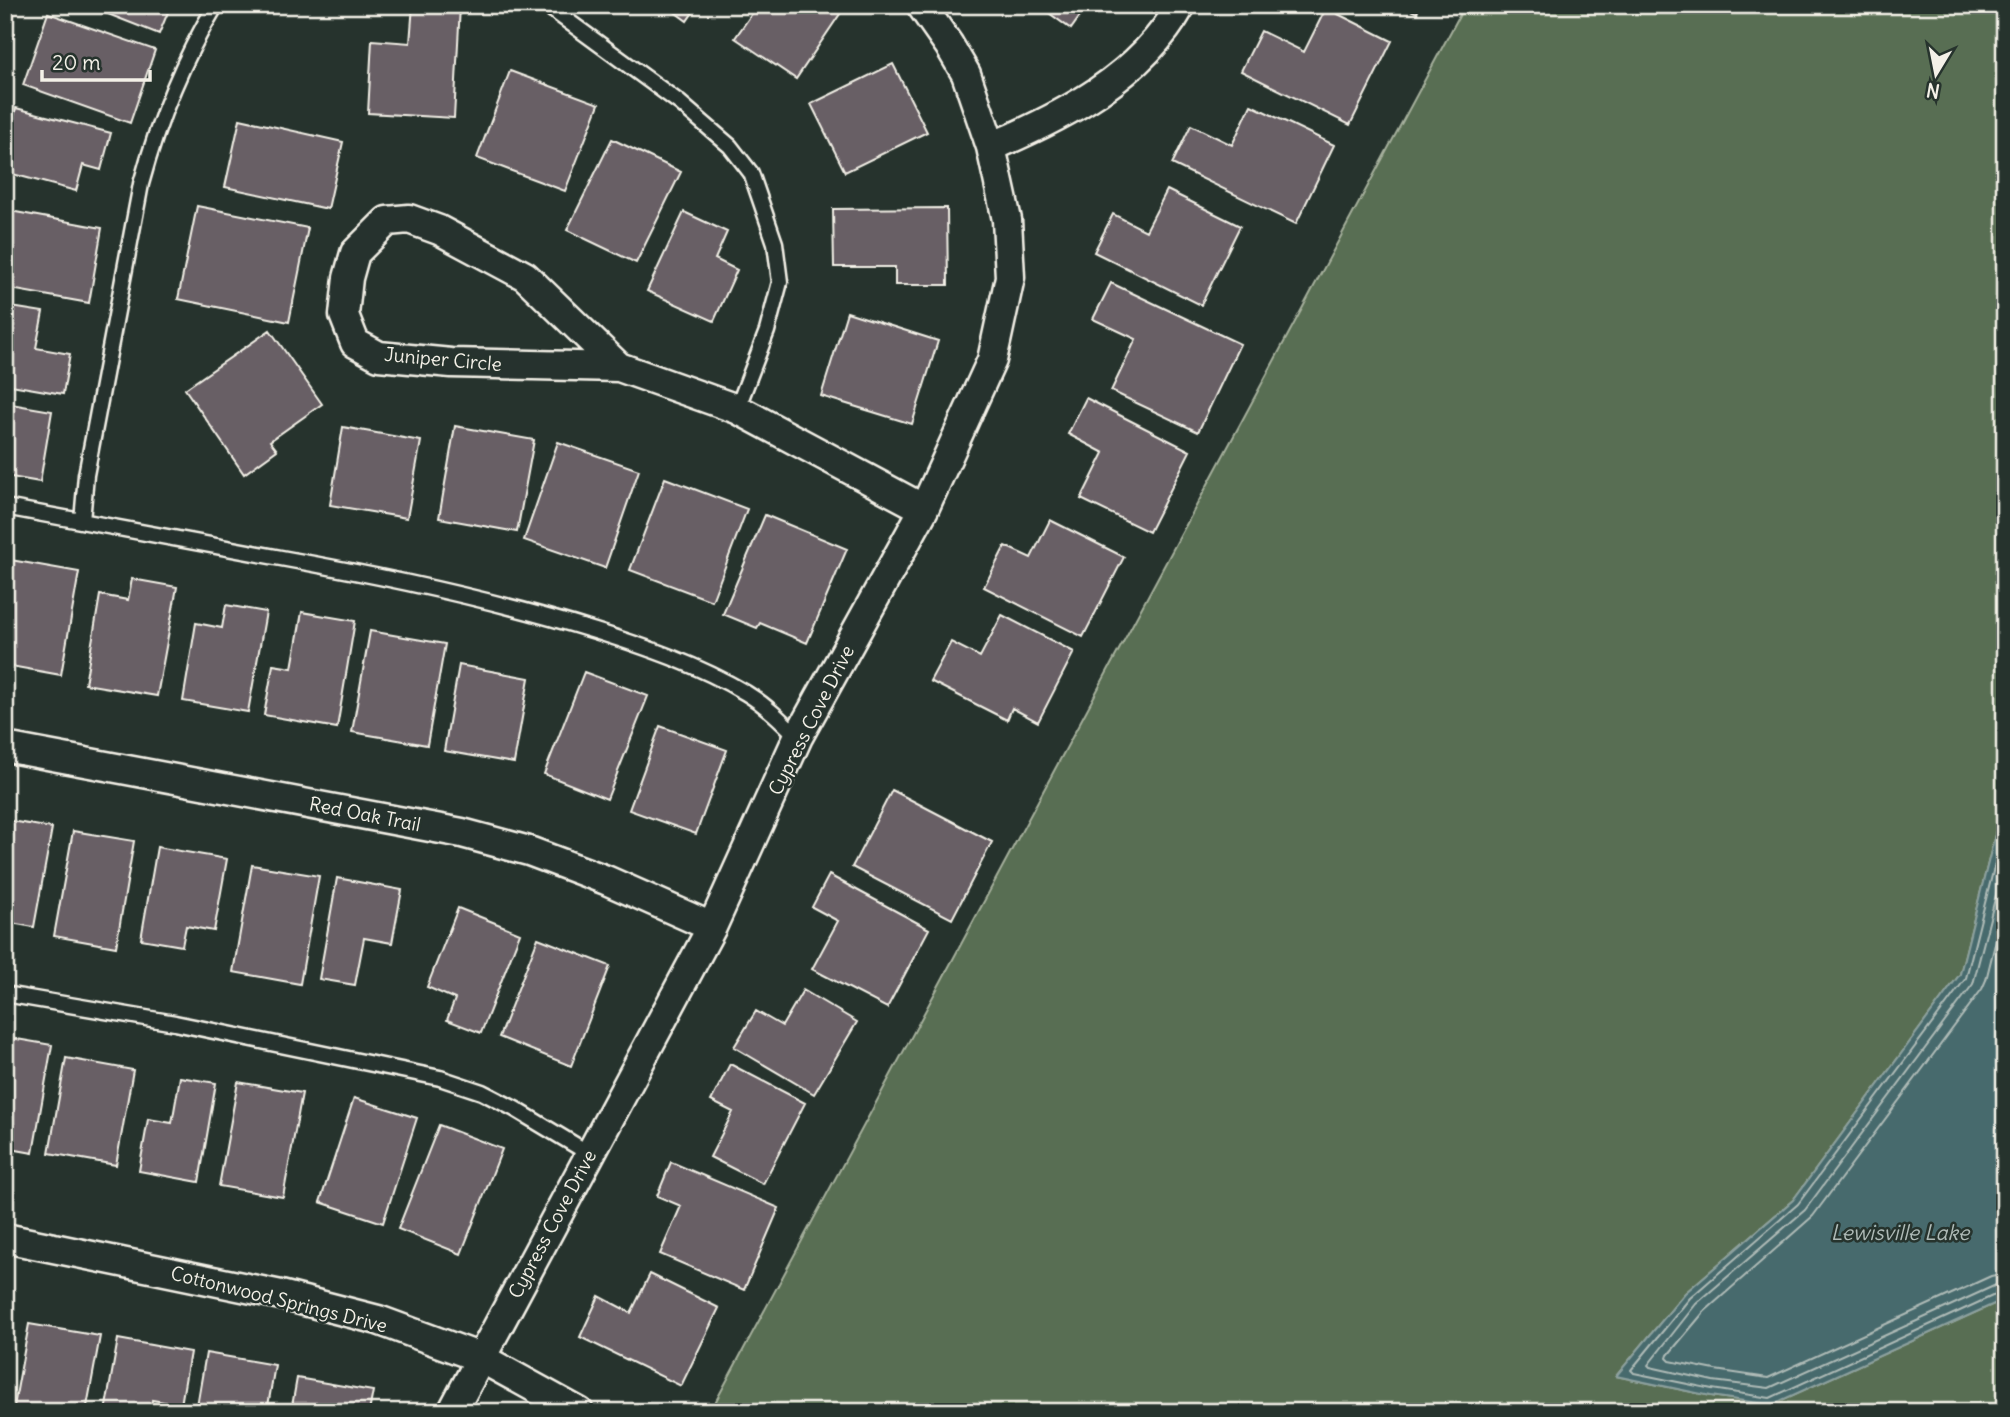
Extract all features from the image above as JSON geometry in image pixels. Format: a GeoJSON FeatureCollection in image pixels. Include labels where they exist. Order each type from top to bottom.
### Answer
{"type":"FeatureCollection","features":[{"type":"Feature","properties":{"kind":"street","name":"Cypress Cove Drive"},"geometry":{"type":"LineString","coordinates":[[452,1412],[712,927],[798,737],[924,509],[992,360],[1010,277],[1007,220],[991,148],[966,74],[921,5]]}},
{"type":"Feature","properties":{"kind":"street"},"geometry":{"type":"LineString","coordinates":[[991,148],[1043,125],[1089,99],[1133,65],[1173,20],[1181,5]]}},
{"type":"Feature","properties":{"kind":"street","name":"Juniper Circle"},"geometry":{"type":"LineString","coordinates":[[619,367],[525,276],[439,230],[409,219],[387,221],[355,253],[348,278],[344,315],[355,343],[379,356],[451,363],[619,367],[737,409],[924,509]]}},
{"type":"Feature","properties":{"kind":"street","name":"Red Oak Trail"},"geometry":{"type":"LineString","coordinates":[[5,747],[462,833],[529,851],[712,927]]}},
{"type":"Feature","properties":{"kind":"street","name":"Cottonwood Springs Drive"},"geometry":{"type":"LineString","coordinates":[[5,1238],[281,1295],[378,1320],[481,1358],[579,1412]]}},
{"type":"Feature","properties":{"kind":"lane"},"geometry":{"type":"LineString","coordinates":[[82,521],[86,475],[141,184],[166,104],[201,29],[216,5]]}},
{"type":"Feature","properties":{"kind":"lane"},"geometry":{"type":"LineString","coordinates":[[546,5],[680,103],[730,146],[751,173],[775,243],[780,282],[767,331],[737,409]]}},
{"type":"Feature","properties":{"kind":"lane"},"geometry":{"type":"LineString","coordinates":[[5,507],[332,567],[470,596],[548,617],[689,664],[745,692],[772,712],[798,737]]}},
{"type":"Feature","properties":{"kind":"lane"},"geometry":{"type":"LineString","coordinates":[[5,994],[175,1023],[440,1077],[482,1092],[590,1154]]}},
{"type":"Feature","properties":{"kind":"green space"},"geometry":{"type":"Polygon","coordinates":[[[1465,5],[2005,5],[2005,795],[1960,974],[1793,1200],[1685,1293],[1616,1376],[1711,1396],[1771,1405],[2005,1299],[2005,1412],[710,1412],[1465,5]]]}},
{"type":"Feature","properties":{"kind":"water","name":"Lewisville Lake"},"geometry":{"type":"Polygon","coordinates":[[[2005,795],[2005,1299],[1771,1405],[1711,1396],[1616,1376],[1685,1293],[1793,1200],[1960,974],[2005,795]]]}},
{"type":"Feature","properties":{"kind":"building"},"geometry":{"type":"Polygon","coordinates":[[[85,5],[171,5],[159,34],[85,5]]]}},
{"type":"Feature","properties":{"kind":"building"},"geometry":{"type":"Polygon","coordinates":[[[413,5],[460,6],[454,118],[368,113],[372,40],[410,43],[413,5]]]}},
{"type":"Feature","properties":{"kind":"building"},"geometry":{"type":"Polygon","coordinates":[[[665,5],[698,5],[687,21],[665,5]]]}},
{"type":"Feature","properties":{"kind":"building"},"geometry":{"type":"Polygon","coordinates":[[[758,5],[834,5],[842,11],[796,79],[735,38],[758,5]]]}},
{"type":"Feature","properties":{"kind":"building"},"geometry":{"type":"Polygon","coordinates":[[[1038,5],[1088,5],[1071,29],[1038,5]]]}},
{"type":"Feature","properties":{"kind":"building"},"geometry":{"type":"Polygon","coordinates":[[[1399,5],[1420,5],[1417,13],[1399,5]]]}},
{"type":"Feature","properties":{"kind":"building"},"geometry":{"type":"Polygon","coordinates":[[[1326,8],[1392,41],[1350,125],[1241,71],[1261,31],[1304,52],[1326,8]]]}},
{"type":"Feature","properties":{"kind":"building"},"geometry":{"type":"Polygon","coordinates":[[[48,13],[155,50],[130,123],[23,85],[48,13]]]}},
{"type":"Feature","properties":{"kind":"building"},"geometry":{"type":"Polygon","coordinates":[[[893,64],[927,132],[845,172],[811,104],[893,64]]]}},
{"type":"Feature","properties":{"kind":"building"},"geometry":{"type":"Polygon","coordinates":[[[510,71],[599,104],[565,191],[477,158],[510,71]]]}},
{"type":"Feature","properties":{"kind":"building"},"geometry":{"type":"Polygon","coordinates":[[[1251,105],[1334,145],[1296,224],[1172,164],[1191,125],[1232,145],[1251,105]]]}},
{"type":"Feature","properties":{"kind":"building"},"geometry":{"type":"Polygon","coordinates":[[[16,108],[111,133],[101,170],[83,165],[76,191],[5,172],[5,150],[16,108]]]}},
{"type":"Feature","properties":{"kind":"building"},"geometry":{"type":"Polygon","coordinates":[[[240,119],[343,142],[328,209],[225,187],[240,119]]]}},
{"type":"Feature","properties":{"kind":"building"},"geometry":{"type":"Polygon","coordinates":[[[612,139],[681,172],[636,263],[567,230],[612,139]]]}},
{"type":"Feature","properties":{"kind":"building"},"geometry":{"type":"Polygon","coordinates":[[[1167,190],[1240,226],[1201,305],[1094,252],[1113,214],[1146,231],[1167,190]]]}},
{"type":"Feature","properties":{"kind":"building"},"geometry":{"type":"Polygon","coordinates":[[[197,206],[308,228],[289,322],[178,299],[197,206]]]}},
{"type":"Feature","properties":{"kind":"building"},"geometry":{"type":"Polygon","coordinates":[[[947,208],[948,285],[895,285],[895,267],[834,267],[833,209],[947,208]]]}},
{"type":"Feature","properties":{"kind":"building"},"geometry":{"type":"Polygon","coordinates":[[[5,210],[102,228],[89,303],[5,288],[5,210]]]}},
{"type":"Feature","properties":{"kind":"building"},"geometry":{"type":"Polygon","coordinates":[[[684,212],[727,232],[715,259],[737,270],[714,321],[647,291],[684,212]]]}},
{"type":"Feature","properties":{"kind":"building"},"geometry":{"type":"Polygon","coordinates":[[[1111,283],[1240,344],[1198,432],[1111,391],[1136,339],[1093,319],[1111,283]]]}},
{"type":"Feature","properties":{"kind":"building"},"geometry":{"type":"Polygon","coordinates":[[[5,306],[43,312],[36,348],[70,354],[63,394],[5,384],[5,306]]]}},
{"type":"Feature","properties":{"kind":"building"},"geometry":{"type":"Polygon","coordinates":[[[847,312],[938,341],[912,424],[821,396],[847,312]]]}},
{"type":"Feature","properties":{"kind":"building"},"geometry":{"type":"Polygon","coordinates":[[[270,330],[322,404],[270,441],[277,450],[244,474],[185,389],[270,330]]]}},
{"type":"Feature","properties":{"kind":"building"},"geometry":{"type":"Polygon","coordinates":[[[1086,398],[1190,451],[1149,532],[1081,499],[1104,453],[1068,434],[1086,398]]]}},
{"type":"Feature","properties":{"kind":"building"},"geometry":{"type":"Polygon","coordinates":[[[5,403],[52,411],[40,482],[5,476],[5,403]]]}},
{"type":"Feature","properties":{"kind":"building"},"geometry":{"type":"Polygon","coordinates":[[[455,426],[534,440],[517,532],[439,518],[455,426]]]}},
{"type":"Feature","properties":{"kind":"building"},"geometry":{"type":"Polygon","coordinates":[[[343,427],[421,441],[407,518],[330,505],[343,427]]]}},
{"type":"Feature","properties":{"kind":"building"},"geometry":{"type":"Polygon","coordinates":[[[558,442],[639,470],[605,568],[524,540],[558,442]]]}},
{"type":"Feature","properties":{"kind":"building"},"geometry":{"type":"Polygon","coordinates":[[[665,478],[747,509],[712,601],[630,570],[665,478]]]}},
{"type":"Feature","properties":{"kind":"building"},"geometry":{"type":"Polygon","coordinates":[[[765,515],[847,549],[807,643],[760,623],[757,628],[723,614],[765,515]]]}},
{"type":"Feature","properties":{"kind":"building"},"geometry":{"type":"Polygon","coordinates":[[[1050,520],[1124,557],[1083,637],[984,587],[1005,546],[1031,558],[1050,520]]]}},
{"type":"Feature","properties":{"kind":"building"},"geometry":{"type":"Polygon","coordinates":[[[5,559],[79,572],[61,675],[5,665],[5,559]]]}},
{"type":"Feature","properties":{"kind":"building"},"geometry":{"type":"Polygon","coordinates":[[[132,579],[177,587],[157,696],[85,684],[100,595],[128,600],[132,579]]]}},
{"type":"Feature","properties":{"kind":"building"},"geometry":{"type":"Polygon","coordinates":[[[226,605],[266,612],[248,712],[183,701],[196,623],[222,628],[226,605]]]}},
{"type":"Feature","properties":{"kind":"building"},"geometry":{"type":"Polygon","coordinates":[[[302,612],[355,621],[337,728],[264,715],[273,665],[292,668],[302,612]]]}},
{"type":"Feature","properties":{"kind":"building"},"geometry":{"type":"Polygon","coordinates":[[[1002,615],[1074,652],[1038,722],[1012,708],[1007,720],[930,681],[951,642],[980,657],[1002,615]]]}},
{"type":"Feature","properties":{"kind":"building"},"geometry":{"type":"Polygon","coordinates":[[[370,631],[445,644],[427,745],[352,732],[370,631]]]}},
{"type":"Feature","properties":{"kind":"building"},"geometry":{"type":"Polygon","coordinates":[[[459,665],[529,678],[514,763],[444,751],[459,665]]]}},
{"type":"Feature","properties":{"kind":"building"},"geometry":{"type":"Polygon","coordinates":[[[584,672],[648,696],[607,799],[544,774],[584,672]]]}},
{"type":"Feature","properties":{"kind":"building"},"geometry":{"type":"Polygon","coordinates":[[[660,726],[727,750],[696,834],[629,810],[660,726]]]}},
{"type":"Feature","properties":{"kind":"building"},"geometry":{"type":"Polygon","coordinates":[[[892,790],[992,842],[952,919],[852,867],[892,790]]]}},
{"type":"Feature","properties":{"kind":"building"},"geometry":{"type":"Polygon","coordinates":[[[5,820],[52,828],[34,927],[5,922],[5,820]]]}},
{"type":"Feature","properties":{"kind":"building"},"geometry":{"type":"Polygon","coordinates":[[[73,831],[134,841],[116,947],[54,936],[73,831]]]}},
{"type":"Feature","properties":{"kind":"building"},"geometry":{"type":"Polygon","coordinates":[[[157,847],[227,859],[214,931],[186,926],[182,946],[141,939],[157,847]]]}},
{"type":"Feature","properties":{"kind":"building"},"geometry":{"type":"Polygon","coordinates":[[[252,865],[319,876],[300,984],[233,972],[252,865]]]}},
{"type":"Feature","properties":{"kind":"building"},"geometry":{"type":"Polygon","coordinates":[[[829,875],[929,929],[887,1008],[812,969],[838,921],[812,907],[829,875]]]}},
{"type":"Feature","properties":{"kind":"building"},"geometry":{"type":"Polygon","coordinates":[[[337,878],[402,890],[392,943],[364,938],[355,985],[319,979],[337,878]]]}},
{"type":"Feature","properties":{"kind":"building"},"geometry":{"type":"Polygon","coordinates":[[[458,908],[520,933],[481,1033],[447,1020],[455,999],[427,987],[458,908]]]}},
{"type":"Feature","properties":{"kind":"building"},"geometry":{"type":"Polygon","coordinates":[[[538,938],[610,966],[571,1066],[499,1037],[538,938]]]}},
{"type":"Feature","properties":{"kind":"building"},"geometry":{"type":"Polygon","coordinates":[[[803,990],[857,1022],[814,1094],[734,1047],[756,1011],[782,1026],[803,990]]]}},
{"type":"Feature","properties":{"kind":"building"},"geometry":{"type":"Polygon","coordinates":[[[5,1037],[52,1045],[33,1153],[5,1148],[5,1037]]]}},
{"type":"Feature","properties":{"kind":"building"},"geometry":{"type":"Polygon","coordinates":[[[66,1058],[133,1070],[116,1165],[49,1153],[66,1058]]]}},
{"type":"Feature","properties":{"kind":"building"},"geometry":{"type":"Polygon","coordinates":[[[730,1064],[805,1103],[763,1184],[710,1157],[733,1112],[711,1101],[730,1064]]]}},
{"type":"Feature","properties":{"kind":"building"},"geometry":{"type":"Polygon","coordinates":[[[180,1077],[216,1083],[199,1182],[139,1171],[148,1119],[172,1123],[180,1077]]]}},
{"type":"Feature","properties":{"kind":"building"},"geometry":{"type":"Polygon","coordinates":[[[238,1082],[302,1093],[283,1197],[219,1186],[238,1082]]]}},
{"type":"Feature","properties":{"kind":"building"},"geometry":{"type":"Polygon","coordinates":[[[354,1098],[417,1118],[383,1223],[320,1202],[354,1098]]]}},
{"type":"Feature","properties":{"kind":"building"},"geometry":{"type":"Polygon","coordinates":[[[439,1125],[502,1149],[461,1254],[398,1229],[439,1125]]]}},
{"type":"Feature","properties":{"kind":"building"},"geometry":{"type":"Polygon","coordinates":[[[671,1162],[779,1208],[744,1290],[660,1254],[681,1206],[657,1196],[671,1162]]]}},
{"type":"Feature","properties":{"kind":"building"},"geometry":{"type":"Polygon","coordinates":[[[650,1274],[719,1308],[681,1386],[580,1337],[599,1296],[631,1313],[650,1274]]]}},
{"type":"Feature","properties":{"kind":"building"},"geometry":{"type":"Polygon","coordinates":[[[29,1324],[100,1336],[86,1412],[13,1412],[29,1324]]]}},
{"type":"Feature","properties":{"kind":"building"},"geometry":{"type":"Polygon","coordinates":[[[118,1339],[190,1352],[181,1405],[152,1400],[150,1412],[105,1412],[118,1339]]]}},
{"type":"Feature","properties":{"kind":"building"},"geometry":{"type":"Polygon","coordinates":[[[206,1353],[275,1365],[267,1412],[196,1412],[206,1353]]]}},
{"type":"Feature","properties":{"kind":"building"},"geometry":{"type":"Polygon","coordinates":[[[297,1378],[373,1391],[369,1412],[291,1412],[297,1378]]]}}]}
